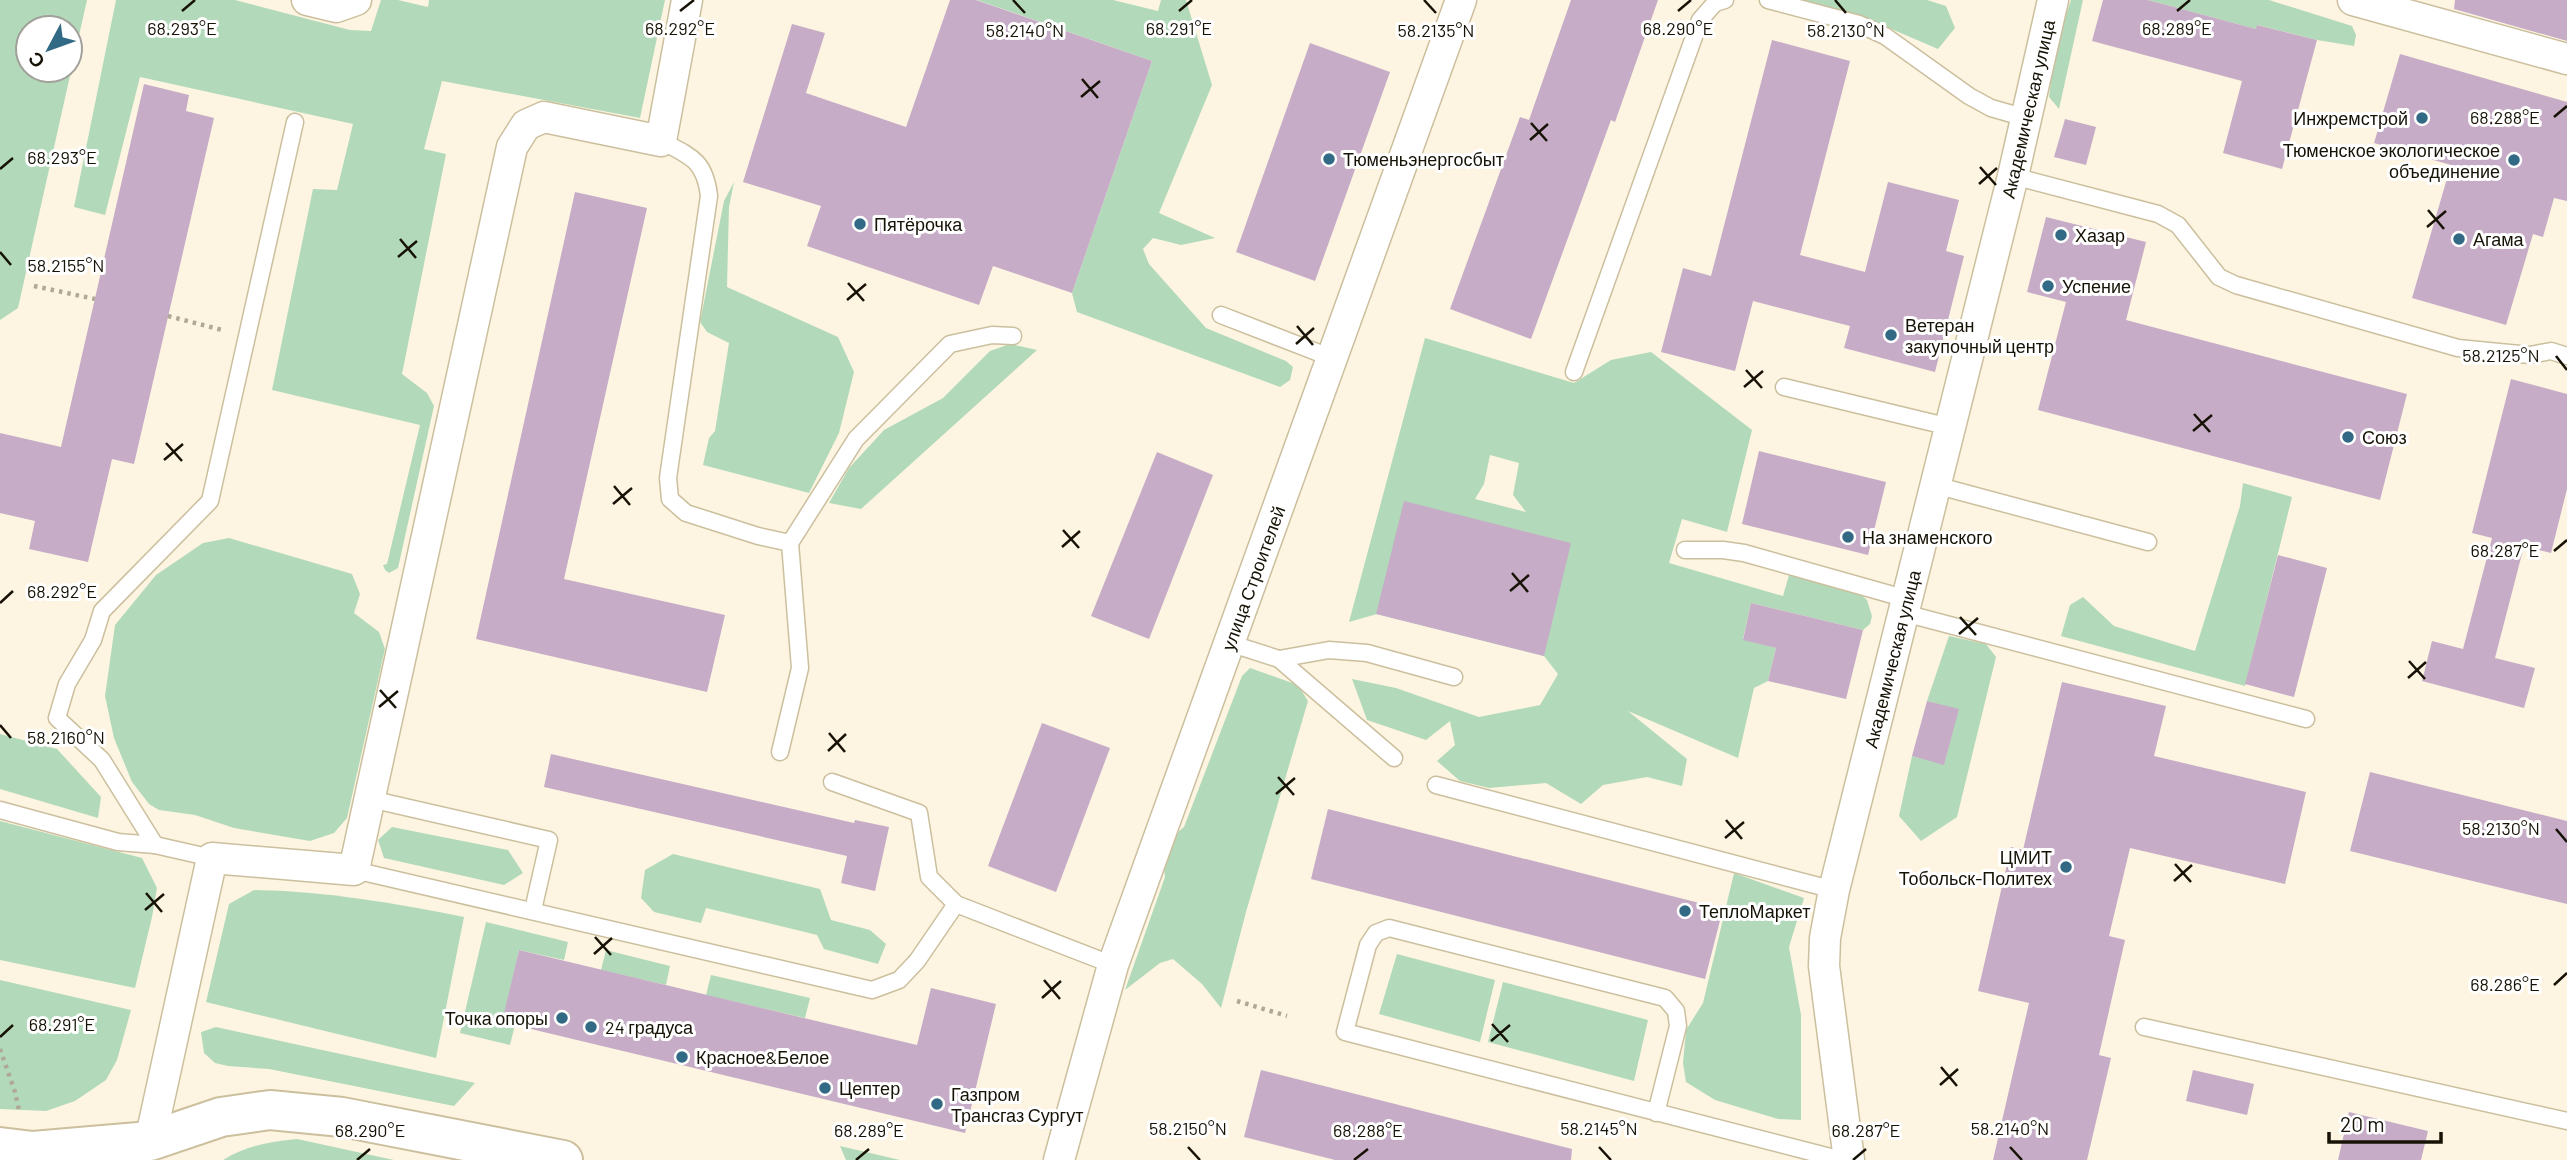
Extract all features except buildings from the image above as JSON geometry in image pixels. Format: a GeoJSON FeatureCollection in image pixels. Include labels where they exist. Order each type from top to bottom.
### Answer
{"type":"FeatureCollection","features":[{"type":"Feature","properties":{"kind":"main road"},"geometry":{"type":"LineString","coordinates":[[0,1147],[33,1151],[148,1150],[221,1117],[270,1110],[342,1117],[563,1160]]}},
{"type":"Feature","properties":{"kind":"street"},"geometry":{"type":"LineString","coordinates":[[307,0],[336,7],[356,0]]}},
{"type":"Feature","properties":{"kind":"street"},"geometry":{"type":"LineString","coordinates":[[148,1150],[212,858],[354,870],[512,147],[526,125],[544,117],[660,141],[687,0]]}},
{"type":"Feature","properties":{"kind":"street","name":"улица Строителей"},"geometry":{"type":"LineString","coordinates":[[1059,1160],[1113,965],[1461,0]]}},
{"type":"Feature","properties":{"kind":"street","name":"Академическая улица"},"geometry":{"type":"LineString","coordinates":[[1849,1160],[1824,966],[1825,938],[1834,890],[2013,176],[2053,0]]}},
{"type":"Feature","properties":{"kind":"street"},"geometry":{"type":"LineString","coordinates":[[2353,0],[2567,59]]}},
{"type":"Feature","properties":{"kind":"lane"},"geometry":{"type":"LineString","coordinates":[[1574,372],[1700,20],[1715,4],[1725,0]]}},
{"type":"Feature","properties":{"kind":"lane"},"geometry":{"type":"LineString","coordinates":[[1768,0],[1859,23],[1885,36],[1969,96],[1991,108],[2026,118]]}},
{"type":"Feature","properties":{"kind":"lane"},"geometry":{"type":"LineString","coordinates":[[155,845],[102,760],[57,718],[67,684],[93,640],[102,611],[210,501],[295,122]]}},
{"type":"Feature","properties":{"kind":"lane"},"geometry":{"type":"LineString","coordinates":[[660,141],[690,155],[706,175],[709,196],[668,478],[670,499],[686,513],[758,536],[790,543]]}},
{"type":"Feature","properties":{"kind":"lane"},"geometry":{"type":"LineString","coordinates":[[2013,176],[2158,214],[2178,225],[2219,277],[2236,285],[2458,348],[2530,355],[2551,351],[2567,356]]}},
{"type":"Feature","properties":{"kind":"lane"},"geometry":{"type":"LineString","coordinates":[[1221,315],[1332,358]]}},
{"type":"Feature","properties":{"kind":"lane"},"geometry":{"type":"LineString","coordinates":[[780,752],[800,668],[790,543],[856,439],[950,344],[992,335],[1013,336]]}},
{"type":"Feature","properties":{"kind":"lane"},"geometry":{"type":"LineString","coordinates":[[1784,387],[1950,427]]}},
{"type":"Feature","properties":{"kind":"lane"},"geometry":{"type":"LineString","coordinates":[[1936,485],[2148,542]]}},
{"type":"Feature","properties":{"kind":"lane"},"geometry":{"type":"LineString","coordinates":[[1685,550],[1744,553],[1905,606],[2305,719]]}},
{"type":"Feature","properties":{"kind":"lane"},"geometry":{"type":"LineString","coordinates":[[1229,643],[1279,659],[1394,758]]}},
{"type":"Feature","properties":{"kind":"lane"},"geometry":{"type":"LineString","coordinates":[[1279,659],[1329,650],[1367,653],[1454,677]]}},
{"type":"Feature","properties":{"kind":"lane"},"geometry":{"type":"LineString","coordinates":[[832,782],[919,813],[929,877],[956,905],[1113,965]]}},
{"type":"Feature","properties":{"kind":"lane"},"geometry":{"type":"LineString","coordinates":[[1436,785],[1834,890]]}},
{"type":"Feature","properties":{"kind":"lane"},"geometry":{"type":"LineString","coordinates":[[370,799],[549,840],[533,910]]}},
{"type":"Feature","properties":{"kind":"lane"},"geometry":{"type":"LineString","coordinates":[[0,810],[118,842],[155,845],[212,858]]}},
{"type":"Feature","properties":{"kind":"lane"},"geometry":{"type":"LineString","coordinates":[[354,870],[872,990],[899,980],[917,961],[956,905]]}},
{"type":"Feature","properties":{"kind":"lane"},"geometry":{"type":"LineString","coordinates":[[1657,1113],[1678,1026],[1676,1011],[1665,998],[1389,928],[1376,933],[1368,945],[1345,1032],[1657,1113],[1842,1160]]}},
{"type":"Feature","properties":{"kind":"lane"},"geometry":{"type":"LineString","coordinates":[[2144,1027],[2567,1121]]}},
{"type":"Feature","properties":{"kind":"path"},"geometry":{"type":"LineString","coordinates":[[34,286],[95,299]]}},
{"type":"Feature","properties":{"kind":"path"},"geometry":{"type":"LineString","coordinates":[[168,316],[247,336]]}},
{"type":"Feature","properties":{"kind":"path"},"geometry":{"type":"LineString","coordinates":[[1237,1001],[1287,1016]]}},
{"type":"Feature","properties":{"kind":"path"},"geometry":{"type":"LineString","coordinates":[[0,1049],[16,1092],[19,1111]]}},
{"type":"Feature","properties":{"kind":"green space"},"geometry":{"type":"Polygon","coordinates":[[[0,0],[87,0],[84,14],[14,14],[14,84],[68,84],[18,308],[0,320],[0,0]]]}},
{"type":"Feature","properties":{"kind":"green space"},"geometry":{"type":"Polygon","coordinates":[[[116,0],[235,0],[350,30],[371,31],[381,0],[398,0],[428,7],[429,0],[665,0],[640,118],[442,81],[424,149],[446,154],[402,374],[427,393],[434,406],[398,568],[389,573],[383,565],[387,564],[420,425],[272,390],[313,189],[337,190],[353,124],[140,77],[105,215],[74,207],[116,0]]]}},
{"type":"Feature","properties":{"kind":"green space"},"geometry":{"type":"Polygon","coordinates":[[[977,0],[1113,0],[1158,11],[1161,0],[1186,0],[1212,85],[1159,213],[1215,238],[1181,245],[1153,238],[1143,249],[1149,264],[1206,328],[1286,361],[1293,367],[1290,380],[1280,387],[1077,312],[1072,293],[1152,61],[977,0]]]}},
{"type":"Feature","properties":{"kind":"green space"},"geometry":{"type":"Polygon","coordinates":[[[1800,0],[1927,0],[1946,6],[1955,28],[1938,49],[1882,25],[1800,0]]]}},
{"type":"Feature","properties":{"kind":"green space"},"geometry":{"type":"Polygon","coordinates":[[[2071,0],[2083,0],[2059,109],[2049,97],[2055,49],[2071,0]]]}},
{"type":"Feature","properties":{"kind":"green space"},"geometry":{"type":"Polygon","coordinates":[[[2148,0],[2269,0],[2352,26],[2356,35],[2354,46],[2258,25],[2256,29],[2148,0]]]}},
{"type":"Feature","properties":{"kind":"green space"},"geometry":{"type":"Polygon","coordinates":[[[734,182],[729,207],[727,287],[838,337],[854,372],[839,433],[809,493],[703,465],[709,438],[715,431],[729,343],[707,332],[700,322],[724,201],[734,182]]]}},
{"type":"Feature","properties":{"kind":"green space"},"geometry":{"type":"Polygon","coordinates":[[[1425,338],[1574,383],[1611,360],[1651,352],[1752,430],[1727,532],[1682,519],[1669,563],[1783,596],[1789,575],[1857,591],[1867,600],[1872,616],[1870,624],[1863,630],[1751,603],[1743,639],[1776,648],[1768,681],[1754,688],[1738,758],[1628,711],[1687,759],[1682,786],[1647,777],[1603,785],[1581,804],[1546,783],[1489,788],[1460,781],[1437,761],[1455,745],[1450,721],[1426,740],[1367,720],[1352,679],[1396,688],[1479,717],[1540,705],[1558,674],[1544,656],[1377,614],[1349,622],[1425,338]],[[1490,455],[1484,484],[1475,499],[1526,512],[1513,495],[1519,463],[1490,455]]]}},
{"type":"Feature","properties":{"kind":"green space"},"geometry":{"type":"Polygon","coordinates":[[[1010,344],[1037,350],[861,509],[829,503],[849,468],[884,430],[943,398],[990,351],[1010,344]]]}},
{"type":"Feature","properties":{"kind":"green space"},"geometry":{"type":"Polygon","coordinates":[[[2243,483],[2292,497],[2245,686],[2061,636],[2070,605],[2083,597],[2114,626],[2195,651],[2240,506],[2243,483]]]}},
{"type":"Feature","properties":{"kind":"green space"},"geometry":{"type":"Polygon","coordinates":[[[229,538],[352,574],[360,594],[354,613],[379,632],[385,649],[347,818],[334,833],[310,841],[234,828],[195,815],[159,810],[149,804],[132,782],[114,738],[105,696],[115,625],[156,575],[203,543],[229,538]]]}},
{"type":"Feature","properties":{"kind":"green space"},"geometry":{"type":"Polygon","coordinates":[[[1949,636],[1986,644],[1996,657],[1957,817],[1921,841],[1899,816],[1912,756],[1944,764],[1958,710],[1927,701],[1949,636]]]}},
{"type":"Feature","properties":{"kind":"green space"},"geometry":{"type":"Polygon","coordinates":[[[1250,668],[1298,685],[1308,701],[1246,912],[1221,1008],[1202,984],[1173,959],[1160,963],[1125,990],[1165,877],[1168,850],[1174,837],[1184,827],[1242,676],[1250,668]]]}},
{"type":"Feature","properties":{"kind":"green space"},"geometry":{"type":"Polygon","coordinates":[[[0,734],[57,749],[101,797],[98,818],[0,789],[0,734]]]}},
{"type":"Feature","properties":{"kind":"green space"},"geometry":{"type":"Polygon","coordinates":[[[0,821],[142,858],[157,888],[135,988],[0,960],[0,821]]]}},
{"type":"Feature","properties":{"kind":"green space"},"geometry":{"type":"Polygon","coordinates":[[[392,827],[508,850],[523,873],[504,885],[384,858],[378,840],[392,827]]]}},
{"type":"Feature","properties":{"kind":"green space"},"geometry":{"type":"Polygon","coordinates":[[[673,854],[820,889],[831,920],[870,930],[886,944],[878,964],[824,949],[817,935],[706,908],[701,923],[654,912],[641,898],[645,870],[673,854]]]}},
{"type":"Feature","properties":{"kind":"green space"},"geometry":{"type":"Polygon","coordinates":[[[1734,873],[1804,898],[1789,947],[1801,1015],[1801,1120],[1778,1119],[1715,1100],[1686,1082],[1683,1063],[1686,1030],[1703,1003],[1734,873]]]}},
{"type":"Feature","properties":{"kind":"green space"},"geometry":{"type":"Polygon","coordinates":[[[254,890],[359,899],[464,917],[436,1058],[206,1002],[229,904],[254,890]]]}},
{"type":"Feature","properties":{"kind":"green space"},"geometry":{"type":"Polygon","coordinates":[[[486,922],[568,942],[564,960],[519,950],[503,1022],[515,1025],[510,1045],[460,1033],[486,922]]]}},
{"type":"Feature","properties":{"kind":"green space"},"geometry":{"type":"Polygon","coordinates":[[[606,950],[670,966],[666,985],[601,970],[606,950]]]}},
{"type":"Feature","properties":{"kind":"green space"},"geometry":{"type":"Polygon","coordinates":[[[1397,954],[1495,980],[1480,1042],[1379,1014],[1397,954]]]}},
{"type":"Feature","properties":{"kind":"green space"},"geometry":{"type":"Polygon","coordinates":[[[711,975],[810,998],[805,1018],[706,995],[711,975]]]}},
{"type":"Feature","properties":{"kind":"green space"},"geometry":{"type":"Polygon","coordinates":[[[0,980],[131,1010],[117,1060],[106,1080],[75,1101],[46,1111],[0,1109],[0,980]]]}},
{"type":"Feature","properties":{"kind":"green space"},"geometry":{"type":"Polygon","coordinates":[[[1503,982],[1648,1020],[1634,1081],[1488,1042],[1503,982]]]}},
{"type":"Feature","properties":{"kind":"green space"},"geometry":{"type":"Polygon","coordinates":[[[216,1027],[475,1083],[454,1106],[269,1069],[228,1066],[215,1063],[204,1053],[201,1032],[216,1027]]]}},
{"type":"Feature","properties":{"kind":"green space"},"geometry":{"type":"Polygon","coordinates":[[[297,1139],[394,1160],[223,1160],[250,1148],[297,1139]]]}},
{"type":"Feature","properties":{"kind":"green space"},"geometry":{"type":"Polygon","coordinates":[[[840,1146],[900,1160],[846,1160],[840,1146]]]}},
{"type":"Feature","properties":{"kind":"place","name":"Инжремстрой"},"geometry":{"type":"Point","coordinates":[2422,118]}},
{"type":"Feature","properties":{"kind":"place","name":"Тюменьэнергосбыт"},"geometry":{"type":"Point","coordinates":[1329,159]}},
{"type":"Feature","properties":{"kind":"place","name":"Тюменское экологическое объединение"},"geometry":{"type":"Point","coordinates":[2514,160]}},
{"type":"Feature","properties":{"kind":"place","name":"Пятёрочка"},"geometry":{"type":"Point","coordinates":[860,224]}},
{"type":"Feature","properties":{"kind":"place","name":"Хазар"},"geometry":{"type":"Point","coordinates":[2061,235]}},
{"type":"Feature","properties":{"kind":"place","name":"Агама"},"geometry":{"type":"Point","coordinates":[2459,239]}},
{"type":"Feature","properties":{"kind":"place","name":"Успение"},"geometry":{"type":"Point","coordinates":[2048,286]}},
{"type":"Feature","properties":{"kind":"place","name":"Ветеран закупочный центр"},"geometry":{"type":"Point","coordinates":[1891,335]}},
{"type":"Feature","properties":{"kind":"place","name":"Союз"},"geometry":{"type":"Point","coordinates":[2348,437]}},
{"type":"Feature","properties":{"kind":"place","name":"На знаменского"},"geometry":{"type":"Point","coordinates":[1848,537]}},
{"type":"Feature","properties":{"kind":"place","name":"ЦМИТ Тобольск-Политех"},"geometry":{"type":"Point","coordinates":[2066,867]}},
{"type":"Feature","properties":{"kind":"place","name":"ТеплоМаркет"},"geometry":{"type":"Point","coordinates":[1685,911]}},
{"type":"Feature","properties":{"kind":"place","name":"Точка опоры"},"geometry":{"type":"Point","coordinates":[562,1018]}},
{"type":"Feature","properties":{"kind":"place","name":"24 градуса"},"geometry":{"type":"Point","coordinates":[591,1027]}},
{"type":"Feature","properties":{"kind":"place","name":"Красное&Белое"},"geometry":{"type":"Point","coordinates":[682,1057]}},
{"type":"Feature","properties":{"kind":"place","name":"Цептер"},"geometry":{"type":"Point","coordinates":[825,1088]}},
{"type":"Feature","properties":{"kind":"place","name":"Газпром Трансгаз Сургут"},"geometry":{"type":"Point","coordinates":[937,1104]}}]}
